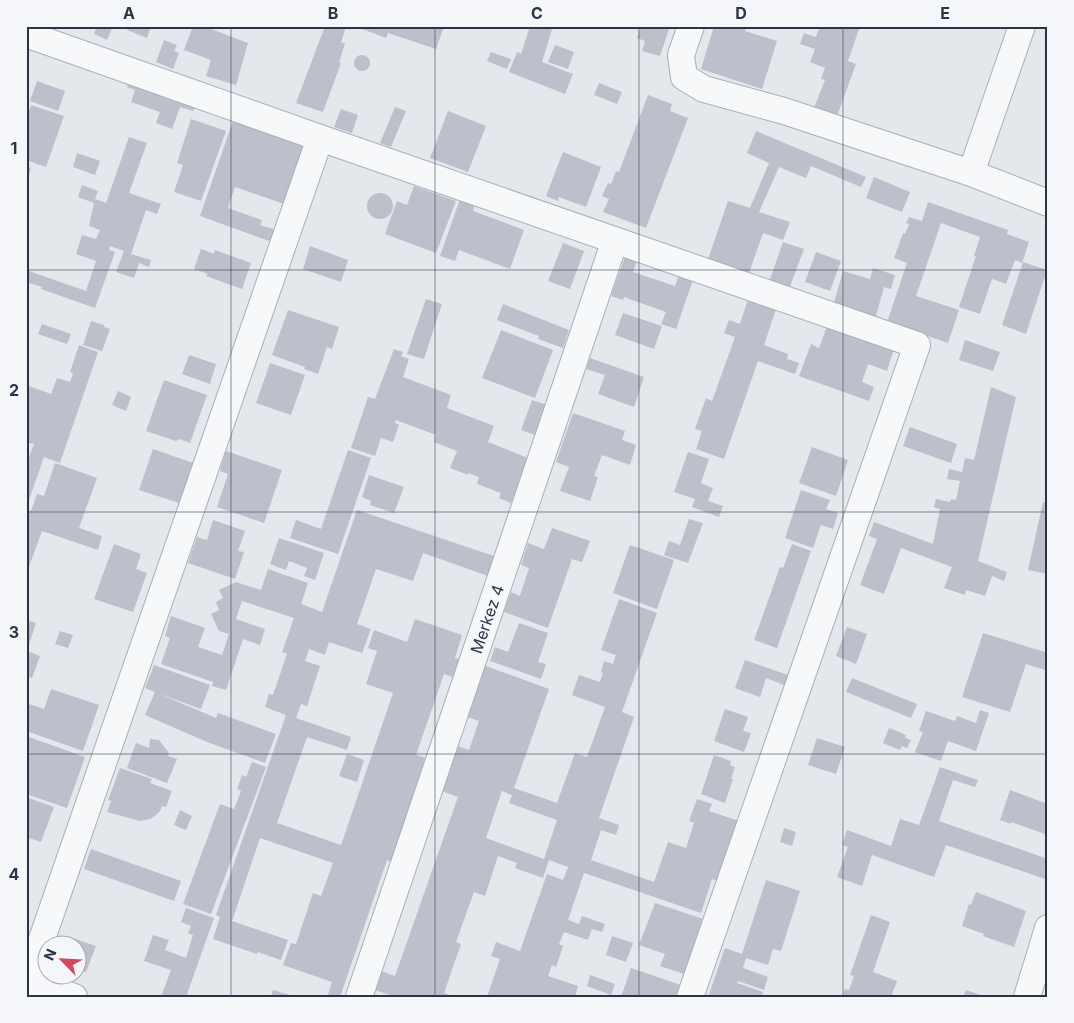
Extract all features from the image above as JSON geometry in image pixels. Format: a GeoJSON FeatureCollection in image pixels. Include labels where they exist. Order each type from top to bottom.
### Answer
{"type":"FeatureCollection","features":[{"type":"Feature","properties":{"kind":"street"},"geometry":{"type":"LineString","coordinates":[[691,26],[681,55],[684,76],[704,89],[784,111],[971,173],[1048,203]]}},
{"type":"Feature","properties":{"kind":"street"},"geometry":{"type":"LineString","coordinates":[[971,173],[1022,26]]}},
{"type":"Feature","properties":{"kind":"street"},"geometry":{"type":"LineString","coordinates":[[26,34],[916,345],[690,997]]}},
{"type":"Feature","properties":{"kind":"street"},"geometry":{"type":"LineString","coordinates":[[74,997],[27,982],[320,138]]}},
{"type":"Feature","properties":{"kind":"street","name":"Merkez 4"},"geometry":{"type":"LineString","coordinates":[[359,997],[615,240]]}},
{"type":"Feature","properties":{"kind":"street"},"geometry":{"type":"LineString","coordinates":[[1033,991],[1048,928]]}},
{"type":"Feature","properties":{"kind":"building"},"geometry":{"type":"Polygon","coordinates":[[[97,26],[113,26],[107,40],[94,34],[97,26]]]}},
{"type":"Feature","properties":{"kind":"building"},"geometry":{"type":"Polygon","coordinates":[[[128,26],[151,26],[147,38],[127,30],[128,26]]]}},
{"type":"Feature","properties":{"kind":"building"},"geometry":{"type":"Polygon","coordinates":[[[193,26],[203,26],[248,43],[236,85],[206,76],[211,60],[184,50],[193,26]]]}},
{"type":"Feature","properties":{"kind":"building"},"geometry":{"type":"Polygon","coordinates":[[[325,26],[346,27],[341,42],[345,44],[339,62],[341,63],[323,112],[296,103],[325,26]]]}},
{"type":"Feature","properties":{"kind":"building"},"geometry":{"type":"Polygon","coordinates":[[[354,26],[435,26],[443,29],[436,49],[388,33],[386,38],[354,26]]]}},
{"type":"Feature","properties":{"kind":"building"},"geometry":{"type":"Polygon","coordinates":[[[530,26],[553,26],[542,62],[573,74],[565,94],[509,72],[517,52],[521,54],[530,26]]]}},
{"type":"Feature","properties":{"kind":"building"},"geometry":{"type":"Polygon","coordinates":[[[641,26],[670,26],[660,56],[642,51],[645,41],[637,38],[641,26]]]}},
{"type":"Feature","properties":{"kind":"building"},"geometry":{"type":"Polygon","coordinates":[[[714,26],[742,26],[746,28],[745,31],[777,41],[762,89],[701,69],[714,26]]]}},
{"type":"Feature","properties":{"kind":"building"},"geometry":{"type":"Polygon","coordinates":[[[820,26],[860,26],[848,61],[856,64],[837,116],[814,108],[825,80],[821,79],[825,68],[810,62],[815,49],[800,44],[804,33],[816,37],[820,26]]]}},
{"type":"Feature","properties":{"kind":"building"},"geometry":{"type":"Polygon","coordinates":[[[164,40],[177,45],[174,51],[179,53],[173,69],[156,62],[164,40]]]}},
{"type":"Feature","properties":{"kind":"building"},"geometry":{"type":"Polygon","coordinates":[[[555,45],[574,52],[568,69],[548,62],[555,45]]]}},
{"type":"Feature","properties":{"kind":"building"},"geometry":{"type":"Polygon","coordinates":[[[491,52],[511,59],[507,69],[487,61],[491,52]]]}},
{"type":"Feature","properties":{"kind":"building"},"geometry":{"type":"Polygon","coordinates":[[[362,55],[368,57],[370,63],[368,69],[362,71],[356,69],[354,63],[356,57],[362,55]]]}},
{"type":"Feature","properties":{"kind":"building"},"geometry":{"type":"Polygon","coordinates":[[[130,78],[197,101],[193,111],[180,107],[172,129],[156,123],[160,112],[131,102],[135,90],[127,87],[130,78]]]}},
{"type":"Feature","properties":{"kind":"building"},"geometry":{"type":"Polygon","coordinates":[[[37,81],[65,91],[58,111],[30,101],[37,81]]]}},
{"type":"Feature","properties":{"kind":"building"},"geometry":{"type":"Polygon","coordinates":[[[599,83],[622,92],[617,104],[594,95],[599,83]]]}},
{"type":"Feature","properties":{"kind":"building"},"geometry":{"type":"Polygon","coordinates":[[[648,95],[672,104],[670,111],[688,118],[646,228],[603,212],[609,199],[602,196],[608,183],[611,184],[616,171],[619,172],[648,95]]]}},
{"type":"Feature","properties":{"kind":"building"},"geometry":{"type":"Polygon","coordinates":[[[31,105],[64,116],[46,167],[26,160],[26,120],[31,105]]]}},
{"type":"Feature","properties":{"kind":"building"},"geometry":{"type":"Polygon","coordinates":[[[395,107],[406,111],[391,147],[380,143],[395,107]]]}},
{"type":"Feature","properties":{"kind":"building"},"geometry":{"type":"Polygon","coordinates":[[[341,109],[358,115],[352,133],[334,127],[341,109]]]}},
{"type":"Feature","properties":{"kind":"building"},"geometry":{"type":"Polygon","coordinates":[[[448,111],[486,126],[468,172],[430,158],[448,111]]]}},
{"type":"Feature","properties":{"kind":"building"},"geometry":{"type":"Polygon","coordinates":[[[234,118],[305,145],[284,204],[235,187],[228,208],[262,220],[260,225],[276,230],[272,242],[200,216],[234,118]]]}},
{"type":"Feature","properties":{"kind":"building"},"geometry":{"type":"Polygon","coordinates":[[[191,119],[226,131],[201,201],[174,192],[183,165],[177,163],[191,119]]]}},
{"type":"Feature","properties":{"kind":"building"},"geometry":{"type":"Polygon","coordinates":[[[756,131],[866,177],[861,187],[811,166],[806,178],[779,167],[759,212],[790,222],[783,240],[763,233],[748,276],[707,262],[728,201],[750,208],[769,163],[747,153],[756,131]]]}},
{"type":"Feature","properties":{"kind":"building"},"geometry":{"type":"Polygon","coordinates":[[[129,137],[147,143],[129,193],[161,204],[157,214],[146,210],[131,254],[151,260],[149,267],[139,263],[134,278],[116,272],[124,251],[110,246],[109,250],[115,252],[95,308],[26,282],[26,270],[86,291],[96,261],[76,254],[82,235],[96,239],[100,230],[89,226],[94,203],[78,197],[82,185],[98,191],[95,199],[106,203],[129,137]]]}},
{"type":"Feature","properties":{"kind":"building"},"geometry":{"type":"Polygon","coordinates":[[[563,152],[601,167],[586,207],[559,197],[558,201],[546,196],[563,152]]]}},
{"type":"Feature","properties":{"kind":"building"},"geometry":{"type":"Polygon","coordinates":[[[77,153],[100,161],[95,175],[73,167],[77,153]]]}},
{"type":"Feature","properties":{"kind":"building"},"geometry":{"type":"Polygon","coordinates":[[[26,166],[31,168],[27,182],[26,182],[26,166]]]}},
{"type":"Feature","properties":{"kind":"building"},"geometry":{"type":"Polygon","coordinates":[[[874,177],[910,192],[902,212],[866,198],[874,177]]]}},
{"type":"Feature","properties":{"kind":"building"},"geometry":{"type":"Polygon","coordinates":[[[414,186],[456,201],[436,253],[385,234],[397,201],[407,205],[414,186]]]}},
{"type":"Feature","properties":{"kind":"building"},"geometry":{"type":"Polygon","coordinates":[[[380,193],[389,197],[393,206],[389,215],[380,219],[371,215],[367,206],[371,197],[380,193]]]}},
{"type":"Feature","properties":{"kind":"building"},"geometry":{"type":"Polygon","coordinates":[[[460,199],[475,204],[473,211],[524,230],[510,269],[459,250],[455,261],[440,256],[460,199]]]}},
{"type":"Feature","properties":{"kind":"building"},"geometry":{"type":"Polygon","coordinates":[[[928,202],[1008,230],[1007,234],[1029,242],[1022,263],[1015,260],[1006,284],[992,279],[980,314],[959,307],[976,256],[974,256],[980,237],[941,223],[916,296],[959,310],[948,343],[925,335],[885,328],[907,263],[894,258],[903,233],[905,234],[909,224],[906,223],[909,217],[922,221],[928,202]]]}},
{"type":"Feature","properties":{"kind":"building"},"geometry":{"type":"Polygon","coordinates":[[[783,242],[804,249],[789,289],[769,282],[783,242]]]}},
{"type":"Feature","properties":{"kind":"building"},"geometry":{"type":"Polygon","coordinates":[[[563,243],[584,251],[570,289],[548,281],[563,243]]]}},
{"type":"Feature","properties":{"kind":"building"},"geometry":{"type":"Polygon","coordinates":[[[310,246],[348,260],[341,282],[303,269],[310,246]]]}},
{"type":"Feature","properties":{"kind":"building"},"geometry":{"type":"Polygon","coordinates":[[[201,249],[214,254],[215,250],[251,263],[242,289],[206,276],[208,274],[194,269],[201,249]]]}},
{"type":"Feature","properties":{"kind":"building"},"geometry":{"type":"Polygon","coordinates":[[[816,252],[841,261],[830,291],[805,282],[816,252]]]}},
{"type":"Feature","properties":{"kind":"building"},"geometry":{"type":"Polygon","coordinates":[[[626,254],[638,258],[633,272],[675,286],[679,275],[693,280],[676,329],[661,324],[666,312],[624,297],[623,300],[611,296],[626,254]]]}},
{"type":"Feature","properties":{"kind":"building"},"geometry":{"type":"Polygon","coordinates":[[[1023,262],[1047,270],[1026,334],[1002,325],[1023,262]]]}},
{"type":"Feature","properties":{"kind":"building"},"geometry":{"type":"Polygon","coordinates":[[[873,268],[895,275],[891,289],[884,287],[874,323],[833,306],[843,271],[870,279],[873,268]]]}},
{"type":"Feature","properties":{"kind":"building"},"geometry":{"type":"Polygon","coordinates":[[[426,299],[442,304],[424,359],[407,354],[426,299]]]}},
{"type":"Feature","properties":{"kind":"building"},"geometry":{"type":"Polygon","coordinates":[[[748,299],[776,309],[764,345],[788,354],[787,359],[799,363],[795,374],[758,361],[724,459],[696,449],[702,431],[695,429],[706,398],[712,401],[735,337],[724,333],[729,320],[740,324],[748,299]]]}},
{"type":"Feature","properties":{"kind":"building"},"geometry":{"type":"Polygon","coordinates":[[[503,304],[569,330],[563,348],[538,339],[539,336],[497,320],[503,304]]]}},
{"type":"Feature","properties":{"kind":"building"},"geometry":{"type":"Polygon","coordinates":[[[288,310],[339,327],[332,349],[327,347],[318,374],[304,369],[305,367],[272,355],[288,310]]]}},
{"type":"Feature","properties":{"kind":"building"},"geometry":{"type":"Polygon","coordinates":[[[623,313],[662,326],[654,349],[615,335],[623,313]]]}},
{"type":"Feature","properties":{"kind":"building"},"geometry":{"type":"Polygon","coordinates":[[[91,321],[110,329],[102,351],[83,345],[91,321]]]}},
{"type":"Feature","properties":{"kind":"building"},"geometry":{"type":"Polygon","coordinates":[[[42,324],[71,334],[67,344],[38,334],[42,324]]]}},
{"type":"Feature","properties":{"kind":"building"},"geometry":{"type":"Polygon","coordinates":[[[827,326],[894,349],[887,371],[868,364],[862,382],[874,387],[869,401],[799,376],[811,344],[819,348],[827,326]]]}},
{"type":"Feature","properties":{"kind":"building"},"geometry":{"type":"Polygon","coordinates":[[[501,330],[553,350],[535,398],[482,378],[501,330]]]}},
{"type":"Feature","properties":{"kind":"building"},"geometry":{"type":"Polygon","coordinates":[[[965,340],[1000,352],[993,371],[959,360],[965,340]]]}},
{"type":"Feature","properties":{"kind":"building"},"geometry":{"type":"Polygon","coordinates":[[[79,345],[98,352],[60,463],[44,457],[29,500],[26,499],[26,465],[34,444],[26,442],[26,385],[51,394],[57,378],[70,382],[73,373],[70,372],[79,345]]]}},
{"type":"Feature","properties":{"kind":"building"},"geometry":{"type":"Polygon","coordinates":[[[394,349],[403,352],[401,356],[409,359],[403,377],[451,395],[447,408],[494,426],[488,442],[528,458],[511,503],[499,498],[501,493],[477,484],[479,477],[450,468],[457,451],[434,442],[436,435],[396,420],[395,423],[399,425],[393,442],[381,438],[375,456],[351,448],[368,397],[375,399],[394,349]]]}},
{"type":"Feature","properties":{"kind":"building"},"geometry":{"type":"Polygon","coordinates":[[[189,355],[216,364],[210,384],[182,374],[189,355]]]}},
{"type":"Feature","properties":{"kind":"building"},"geometry":{"type":"Polygon","coordinates":[[[590,358],[644,377],[634,407],[598,394],[605,375],[586,369],[590,358]]]}},
{"type":"Feature","properties":{"kind":"building"},"geometry":{"type":"Polygon","coordinates":[[[270,363],[305,375],[291,415],[256,403],[270,363]]]}},
{"type":"Feature","properties":{"kind":"building"},"geometry":{"type":"Polygon","coordinates":[[[164,380],[207,395],[190,443],[179,439],[176,441],[146,431],[164,380]]]}},
{"type":"Feature","properties":{"kind":"building"},"geometry":{"type":"Polygon","coordinates":[[[991,387],[1016,397],[978,561],[1007,572],[1004,581],[992,576],[985,596],[966,590],[965,595],[944,588],[952,567],[901,548],[884,594],[860,585],[877,539],[869,536],[874,522],[933,544],[940,509],[934,507],[936,499],[950,502],[951,499],[956,500],[960,481],[947,479],[949,469],[962,472],[965,458],[974,460],[991,387]]]}},
{"type":"Feature","properties":{"kind":"building"},"geometry":{"type":"Polygon","coordinates":[[[118,391],[131,397],[126,411],[112,405],[118,391]]]}},
{"type":"Feature","properties":{"kind":"building"},"geometry":{"type":"Polygon","coordinates":[[[532,400],[547,405],[535,435],[521,430],[532,400]]]}},
{"type":"Feature","properties":{"kind":"building"},"geometry":{"type":"Polygon","coordinates":[[[573,413],[625,431],[622,440],[636,445],[630,465],[602,455],[594,476],[598,477],[590,501],[560,491],[569,467],[556,462],[573,413]]]}},
{"type":"Feature","properties":{"kind":"building"},"geometry":{"type":"Polygon","coordinates":[[[910,427],[957,444],[951,463],[903,446],[910,427]]]}},
{"type":"Feature","properties":{"kind":"building"},"geometry":{"type":"Polygon","coordinates":[[[812,447],[848,460],[836,496],[799,483],[812,447]]]}},
{"type":"Feature","properties":{"kind":"building"},"geometry":{"type":"Polygon","coordinates":[[[153,449],[196,464],[182,504],[139,490],[153,449]]]}},
{"type":"Feature","properties":{"kind":"building"},"geometry":{"type":"Polygon","coordinates":[[[348,450],[371,458],[338,554],[290,538],[296,520],[321,529],[348,450]]]}},
{"type":"Feature","properties":{"kind":"building"},"geometry":{"type":"Polygon","coordinates":[[[226,451],[282,470],[264,523],[217,507],[228,474],[220,471],[226,451]]]}},
{"type":"Feature","properties":{"kind":"building"},"geometry":{"type":"Polygon","coordinates":[[[688,452],[709,459],[701,483],[713,488],[708,501],[723,506],[719,517],[692,507],[695,499],[674,492],[688,452]]]}},
{"type":"Feature","properties":{"kind":"building"},"geometry":{"type":"Polygon","coordinates":[[[55,463],[97,478],[79,528],[102,536],[98,550],[42,531],[26,575],[26,509],[31,511],[37,494],[44,496],[55,463]]]}},
{"type":"Feature","properties":{"kind":"building"},"geometry":{"type":"Polygon","coordinates":[[[369,475],[404,487],[394,513],[370,505],[371,501],[362,497],[369,475]]]}},
{"type":"Feature","properties":{"kind":"building"},"geometry":{"type":"Polygon","coordinates":[[[801,490],[830,500],[826,509],[838,513],[833,529],[821,525],[813,548],[785,538],[801,490]]]}},
{"type":"Feature","properties":{"kind":"building"},"geometry":{"type":"Polygon","coordinates":[[[1043,502],[1048,503],[1048,574],[1028,570],[1043,502]]]}},
{"type":"Feature","properties":{"kind":"building"},"geometry":{"type":"Polygon","coordinates":[[[357,510],[494,556],[488,576],[423,553],[413,581],[376,569],[357,624],[371,629],[362,653],[329,642],[325,655],[309,649],[305,661],[320,666],[307,706],[301,704],[296,718],[351,737],[347,750],[307,737],[277,823],[341,845],[393,693],[366,684],[377,651],[368,648],[374,630],[407,642],[415,619],[462,635],[455,658],[461,660],[455,678],[444,674],[416,755],[426,758],[391,862],[387,860],[340,997],[333,997],[328,995],[332,982],[283,965],[291,943],[296,944],[313,893],[321,896],[333,863],[260,838],[232,921],[288,940],[281,960],[213,939],[220,917],[216,915],[286,715],[265,707],[269,694],[273,695],[287,654],[282,652],[294,618],[242,601],[236,619],[265,629],[260,645],[243,639],[226,690],[212,686],[213,682],[161,664],[170,638],[165,636],[171,616],[205,628],[198,647],[222,655],[229,634],[219,631],[211,614],[219,610],[216,602],[223,598],[219,590],[236,582],[261,590],[268,569],[308,583],[301,604],[322,612],[357,510]]]}},
{"type":"Feature","properties":{"kind":"building"},"geometry":{"type":"Polygon","coordinates":[[[689,519],[703,523],[688,563],[664,555],[669,541],[680,545],[689,519]]]}},
{"type":"Feature","properties":{"kind":"building"},"geometry":{"type":"Polygon","coordinates":[[[213,520],[245,531],[238,551],[244,552],[235,579],[188,563],[197,537],[207,540],[213,520]]]}},
{"type":"Feature","properties":{"kind":"building"},"geometry":{"type":"Polygon","coordinates":[[[552,528],[590,541],[582,562],[572,559],[548,628],[504,612],[511,592],[520,596],[529,568],[521,565],[528,543],[544,549],[552,528]]]}},
{"type":"Feature","properties":{"kind":"building"},"geometry":{"type":"Polygon","coordinates":[[[279,538],[324,553],[315,580],[304,576],[307,568],[289,561],[286,570],[270,564],[279,538]]]}},
{"type":"Feature","properties":{"kind":"building"},"geometry":{"type":"Polygon","coordinates":[[[114,544],[141,554],[136,569],[147,573],[133,612],[94,599],[114,544]]]}},
{"type":"Feature","properties":{"kind":"building"},"geometry":{"type":"Polygon","coordinates":[[[792,544],[811,551],[777,648],[754,640],[780,567],[783,568],[792,544]]]}},
{"type":"Feature","properties":{"kind":"building"},"geometry":{"type":"Polygon","coordinates":[[[630,545],[674,560],[657,609],[613,593],[630,545]]]}},
{"type":"Feature","properties":{"kind":"building"},"geometry":{"type":"Polygon","coordinates":[[[619,599],[657,613],[622,712],[634,717],[599,818],[619,825],[616,835],[601,830],[591,860],[654,882],[668,842],[686,848],[694,823],[689,821],[697,799],[712,804],[709,811],[742,822],[722,882],[712,879],[701,913],[584,873],[568,920],[579,924],[582,916],[605,924],[602,932],[592,929],[588,940],[564,932],[559,944],[563,946],[556,967],[552,965],[548,976],[578,986],[575,997],[487,997],[500,959],[491,956],[496,942],[520,951],[547,874],[563,880],[568,867],[549,860],[543,878],[515,868],[517,863],[498,856],[485,896],[474,892],[456,942],[461,944],[444,993],[450,995],[450,997],[396,997],[375,990],[381,971],[395,976],[458,797],[439,790],[455,745],[469,750],[479,721],[465,716],[483,665],[549,689],[514,788],[557,803],[575,753],[587,757],[605,707],[572,695],[579,675],[600,682],[604,661],[613,664],[616,655],[601,650],[619,599]],[[502,791],[486,838],[544,859],[557,820],[509,803],[512,795],[502,791]]]}},
{"type":"Feature","properties":{"kind":"building"},"geometry":{"type":"Polygon","coordinates":[[[26,620],[36,623],[27,651],[40,656],[32,678],[26,676],[26,620]]]}},
{"type":"Feature","properties":{"kind":"building"},"geometry":{"type":"Polygon","coordinates":[[[519,623],[548,633],[538,662],[546,664],[541,679],[490,661],[495,647],[508,652],[519,623]]]}},
{"type":"Feature","properties":{"kind":"building"},"geometry":{"type":"Polygon","coordinates":[[[847,627],[867,634],[856,664],[836,656],[847,627]]]}},
{"type":"Feature","properties":{"kind":"building"},"geometry":{"type":"Polygon","coordinates":[[[60,631],[73,635],[68,648],[55,644],[60,631]]]}},
{"type":"Feature","properties":{"kind":"building"},"geometry":{"type":"Polygon","coordinates":[[[983,633],[1048,653],[1048,671],[1026,664],[1010,712],[962,697],[983,633]]]}},
{"type":"Feature","properties":{"kind":"building"},"geometry":{"type":"Polygon","coordinates":[[[745,660],[788,675],[784,685],[766,678],[760,697],[735,688],[745,660]]]}},
{"type":"Feature","properties":{"kind":"building"},"geometry":{"type":"Polygon","coordinates":[[[154,665],[210,685],[201,709],[157,693],[216,718],[218,713],[276,734],[265,763],[207,742],[145,715],[155,692],[145,688],[154,665]]]}},
{"type":"Feature","properties":{"kind":"building"},"geometry":{"type":"Polygon","coordinates":[[[852,678],[917,704],[911,718],[846,692],[852,678]]]}},
{"type":"Feature","properties":{"kind":"building"},"geometry":{"type":"Polygon","coordinates":[[[51,689],[99,705],[83,751],[26,731],[26,703],[44,709],[51,689]]]}},
{"type":"Feature","properties":{"kind":"building"},"geometry":{"type":"Polygon","coordinates":[[[725,709],[748,717],[743,731],[751,733],[744,752],[714,741],[725,709]]]}},
{"type":"Feature","properties":{"kind":"building"},"geometry":{"type":"Polygon","coordinates":[[[980,710],[989,713],[976,751],[948,741],[941,761],[915,752],[923,732],[919,731],[926,711],[955,721],[957,716],[976,723],[980,710]]]}},
{"type":"Feature","properties":{"kind":"building"},"geometry":{"type":"Polygon","coordinates":[[[889,728],[906,735],[905,738],[911,740],[907,748],[902,746],[900,750],[883,743],[889,728]]]}},
{"type":"Feature","properties":{"kind":"building"},"geometry":{"type":"Polygon","coordinates":[[[29,737],[85,757],[67,808],[26,794],[26,744],[29,737]]]}},
{"type":"Feature","properties":{"kind":"building"},"geometry":{"type":"Polygon","coordinates":[[[817,738],[845,747],[836,774],[808,765],[817,738]]]}},
{"type":"Feature","properties":{"kind":"building"},"geometry":{"type":"Polygon","coordinates":[[[150,739],[159,740],[169,753],[168,756],[177,759],[167,783],[127,768],[136,743],[149,748],[150,739]]]}},
{"type":"Feature","properties":{"kind":"building"},"geometry":{"type":"Polygon","coordinates":[[[347,754],[364,760],[357,782],[339,776],[347,754]]]}},
{"type":"Feature","properties":{"kind":"building"},"geometry":{"type":"Polygon","coordinates":[[[714,755],[731,761],[730,765],[735,767],[725,803],[701,794],[714,755]]]}},
{"type":"Feature","properties":{"kind":"building"},"geometry":{"type":"Polygon","coordinates":[[[252,762],[266,767],[211,914],[183,904],[220,804],[234,809],[241,791],[237,789],[242,775],[246,777],[252,762]]]}},
{"type":"Feature","properties":{"kind":"building"},"geometry":{"type":"Polygon","coordinates":[[[940,767],[978,780],[975,787],[953,780],[939,821],[1048,859],[1048,880],[946,845],[934,877],[872,855],[862,886],[837,877],[848,847],[842,845],[847,830],[891,846],[900,819],[919,825],[940,767]]]}},
{"type":"Feature","properties":{"kind":"building"},"geometry":{"type":"Polygon","coordinates":[[[120,768],[152,779],[150,783],[172,791],[166,807],[162,806],[160,811],[150,819],[140,821],[107,812],[111,801],[108,800],[120,768]]]}},
{"type":"Feature","properties":{"kind":"building"},"geometry":{"type":"Polygon","coordinates":[[[1010,790],[1048,804],[1048,827],[1045,834],[1000,820],[1010,790]]]}},
{"type":"Feature","properties":{"kind":"building"},"geometry":{"type":"Polygon","coordinates":[[[26,797],[54,807],[41,842],[26,837],[26,797]]]}},
{"type":"Feature","properties":{"kind":"building"},"geometry":{"type":"Polygon","coordinates":[[[180,810],[192,816],[186,830],[174,825],[180,810]]]}},
{"type":"Feature","properties":{"kind":"building"},"geometry":{"type":"Polygon","coordinates":[[[784,828],[796,832],[792,846],[780,842],[784,828]]]}},
{"type":"Feature","properties":{"kind":"building"},"geometry":{"type":"Polygon","coordinates":[[[91,849],[181,881],[174,901],[84,869],[91,849]]]}},
{"type":"Feature","properties":{"kind":"building"},"geometry":{"type":"Polygon","coordinates":[[[766,880],[800,891],[781,951],[773,949],[768,965],[746,958],[743,968],[768,977],[764,990],[738,981],[737,983],[763,992],[762,995],[766,997],[708,997],[725,948],[742,954],[766,880]]]}},
{"type":"Feature","properties":{"kind":"building"},"geometry":{"type":"Polygon","coordinates":[[[976,892],[1026,911],[1014,947],[962,926],[969,904],[971,905],[976,892]]]}},
{"type":"Feature","properties":{"kind":"building"},"geometry":{"type":"Polygon","coordinates":[[[655,903],[706,920],[687,975],[660,966],[665,954],[639,945],[655,903]]]}},
{"type":"Feature","properties":{"kind":"building"},"geometry":{"type":"Polygon","coordinates":[[[186,908],[214,918],[186,997],[161,997],[171,970],[144,961],[153,935],[169,940],[165,950],[186,958],[193,935],[188,933],[191,926],[181,922],[186,908]]]}},
{"type":"Feature","properties":{"kind":"building"},"geometry":{"type":"Polygon","coordinates":[[[871,915],[890,922],[873,972],[897,981],[891,997],[842,997],[845,989],[849,990],[854,976],[850,975],[871,915]]]}},
{"type":"Feature","properties":{"kind":"building"},"geometry":{"type":"Polygon","coordinates":[[[612,936],[633,943],[626,962],[606,955],[612,936]]]}},
{"type":"Feature","properties":{"kind":"building"},"geometry":{"type":"Polygon","coordinates":[[[88,943],[96,946],[88,967],[88,943]]]}},
{"type":"Feature","properties":{"kind":"building"},"geometry":{"type":"Polygon","coordinates":[[[631,968],[681,985],[677,997],[621,997],[631,968]]]}},
{"type":"Feature","properties":{"kind":"building"},"geometry":{"type":"Polygon","coordinates":[[[590,975],[615,984],[611,995],[587,986],[590,975]]]}},
{"type":"Feature","properties":{"kind":"building"},"geometry":{"type":"Polygon","coordinates":[[[273,990],[293,996],[293,997],[271,997],[273,990]]]}},
{"type":"Feature","properties":{"kind":"building"},"geometry":{"type":"Polygon","coordinates":[[[966,990],[984,996],[984,997],[963,997],[966,990]]]}}]}
